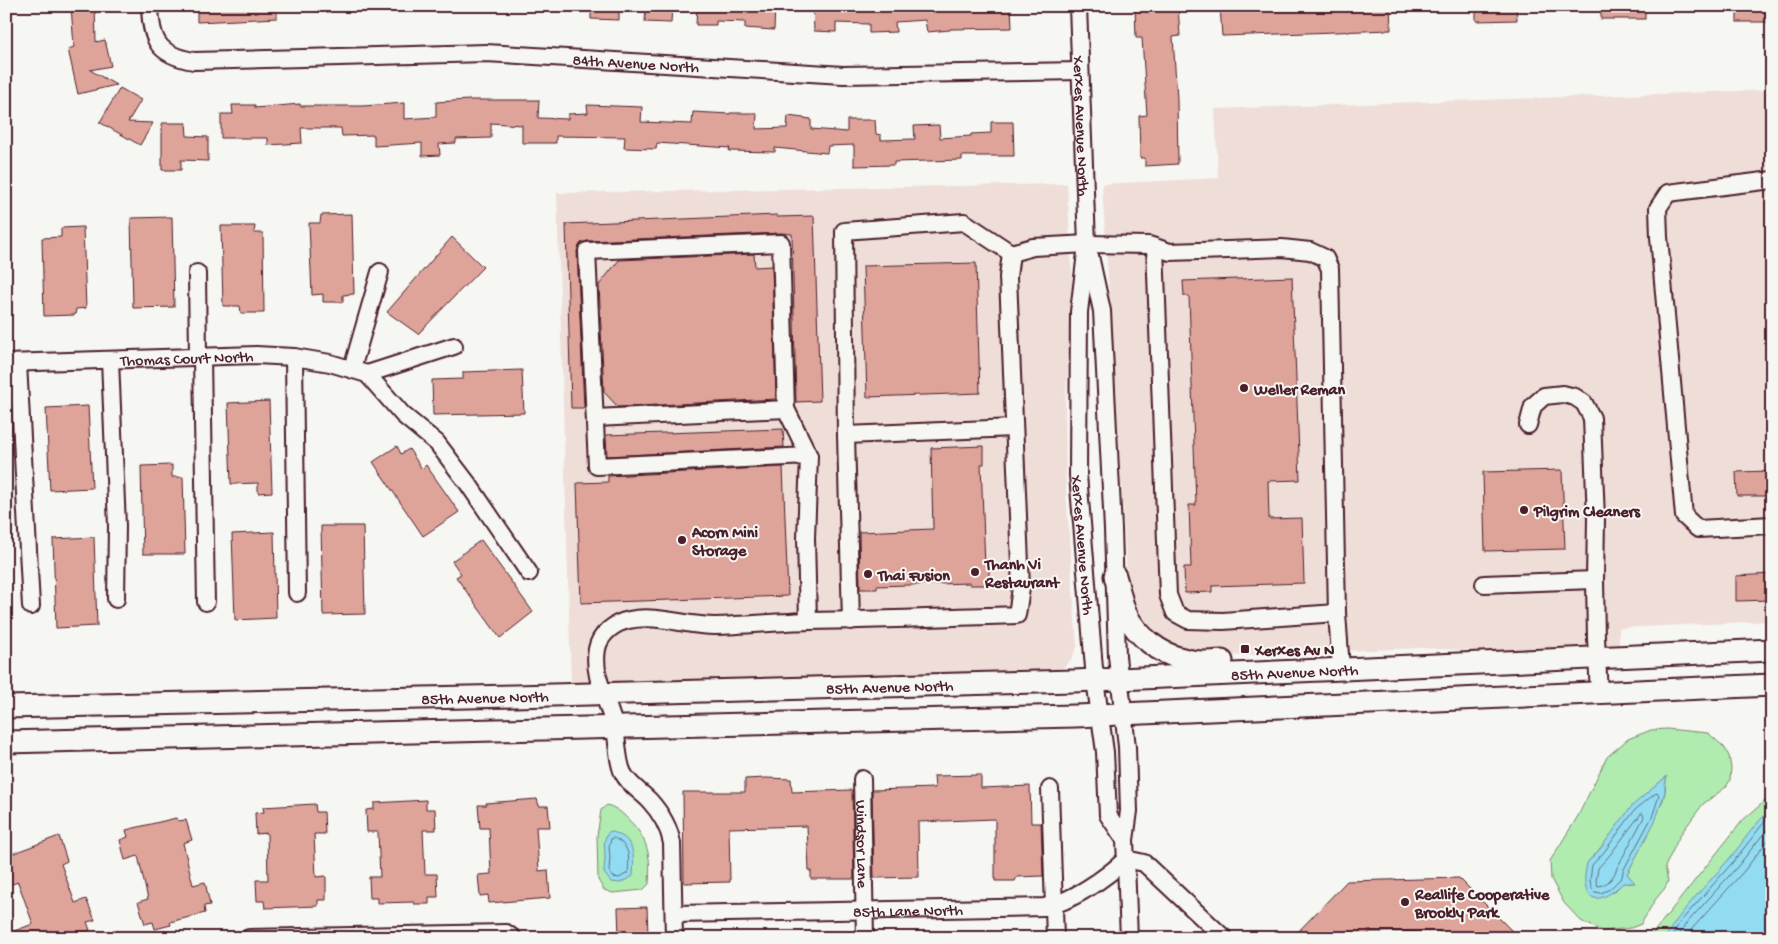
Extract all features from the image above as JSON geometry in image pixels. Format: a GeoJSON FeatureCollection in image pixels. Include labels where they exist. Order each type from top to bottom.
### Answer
{"type":"FeatureCollection","features":[{"type":"Feature","properties":{"kind":"main road"},"geometry":{"type":"LineString","coordinates":[[1115,576],[1126,614],[1137,630],[1161,650],[1182,659],[1199,662],[1289,657],[1341,670]]}},
{"type":"Feature","properties":{"kind":"main road","name":"85th Avenue North"},"geometry":{"type":"LineString","coordinates":[[6,707],[1119,680],[1772,650]]}},
{"type":"Feature","properties":{"kind":"main road","name":"85th Avenue North"},"geometry":{"type":"LineString","coordinates":[[6,742],[1099,715],[1772,685]]}},
{"type":"Feature","properties":{"kind":"street","name":"84th Avenue North"},"geometry":{"type":"LineString","coordinates":[[150,6],[150,25],[155,39],[164,51],[178,58],[194,61],[486,53],[843,75],[1080,71]]}},
{"type":"Feature","properties":{"kind":"street","name":"Xerxes Avenue North"},"geometry":{"type":"LineString","coordinates":[[1078,6],[1087,244],[1079,312],[1078,475],[1095,680],[1104,752],[1108,815],[1125,840]]}},
{"type":"Feature","properties":{"kind":"street"},"geometry":{"type":"LineString","coordinates":[[1772,180],[1668,193],[1658,208],[1684,516],[1698,529],[1772,525]]}},
{"type":"Feature","properties":{"kind":"street"},"geometry":{"type":"LineString","coordinates":[[851,621],[846,434],[844,231],[964,222],[1011,253],[1033,247],[1087,244],[1149,246],[1170,252],[1282,248],[1310,251],[1325,258],[1330,268],[1337,613],[1341,670]]}},
{"type":"Feature","properties":{"kind":"street"},"geometry":{"type":"LineString","coordinates":[[808,621],[806,538],[809,456],[786,409],[780,244],[587,251],[597,466],[809,456]]}},
{"type":"Feature","properties":{"kind":"street","name":"Xerxes Avenue North"},"geometry":{"type":"LineString","coordinates":[[1087,244],[1102,312],[1119,680],[1128,747],[1129,811],[1125,840],[1128,938]]}},
{"type":"Feature","properties":{"kind":"street"},"geometry":{"type":"LineString","coordinates":[[1155,247],[1168,595],[1175,613],[1188,620],[1223,621],[1337,613]]}},
{"type":"Feature","properties":{"kind":"street"},"geometry":{"type":"LineString","coordinates":[[674,938],[672,843],[670,832],[668,826],[649,800],[638,792],[623,774],[615,727],[602,693],[597,671],[597,649],[601,638],[612,626],[627,620],[644,618],[713,626],[808,621],[1017,615],[1021,588],[1008,277],[1011,253]]}},
{"type":"Feature","properties":{"kind":"street"},"geometry":{"type":"LineString","coordinates":[[359,371],[380,272]]}},
{"type":"Feature","properties":{"kind":"street"},"geometry":{"type":"LineString","coordinates":[[196,274],[206,602]]}},
{"type":"Feature","properties":{"kind":"street"},"geometry":{"type":"LineString","coordinates":[[359,371],[454,346]]}},
{"type":"Feature","properties":{"kind":"street","name":"Thomas Court North"},"geometry":{"type":"LineString","coordinates":[[12,363],[256,355],[294,357],[330,363],[359,371]]}},
{"type":"Feature","properties":{"kind":"street"},"geometry":{"type":"LineString","coordinates":[[294,357],[297,593]]}},
{"type":"Feature","properties":{"kind":"street"},"geometry":{"type":"LineString","coordinates":[[110,360],[117,526],[116,599]]}},
{"type":"Feature","properties":{"kind":"street"},"geometry":{"type":"LineString","coordinates":[[12,363],[31,606]]}},
{"type":"Feature","properties":{"kind":"street"},"geometry":{"type":"LineString","coordinates":[[359,371],[403,415],[437,443],[469,485],[529,573]]}},
{"type":"Feature","properties":{"kind":"street"},"geometry":{"type":"LineString","coordinates":[[1528,425],[1532,406],[1544,396],[1563,394],[1575,397],[1584,403],[1592,418],[1599,693]]}},
{"type":"Feature","properties":{"kind":"street"},"geometry":{"type":"LineString","coordinates":[[595,418],[786,409]]}},
{"type":"Feature","properties":{"kind":"street"},"geometry":{"type":"LineString","coordinates":[[846,434],[1014,428]]}},
{"type":"Feature","properties":{"kind":"street"},"geometry":{"type":"LineString","coordinates":[[1484,584],[1595,580]]}},
{"type":"Feature","properties":{"kind":"street","name":"Windsor Lane"},"geometry":{"type":"LineString","coordinates":[[862,779],[865,938]]}},
{"type":"Feature","properties":{"kind":"street"},"geometry":{"type":"LineString","coordinates":[[1050,789],[1054,938]]}},
{"type":"Feature","properties":{"kind":"street"},"geometry":{"type":"LineString","coordinates":[[1126,859],[1144,863],[1224,938]]}},
{"type":"Feature","properties":{"kind":"street","name":"85th Lane North"},"geometry":{"type":"LineString","coordinates":[[674,914],[1033,908],[1053,906],[1065,901],[1110,874],[1126,859]]}},
{"type":"Feature","properties":{"kind":"street"},"geometry":{"type":"LineString","coordinates":[[249,938],[506,933],[513,938]]}},
{"type":"Feature","properties":{"kind":"shaded area"},"geometry":{"type":"Polygon","coordinates":[[[1772,90],[1772,621],[1619,628],[1619,648],[1503,652],[1420,648],[1198,657],[1168,648],[1149,629],[1132,605],[1128,590],[1102,184],[1218,178],[1215,109],[1772,90]]]}},
{"type":"Feature","properties":{"kind":"shaded area"},"geometry":{"type":"Polygon","coordinates":[[[1067,184],[1073,294],[1065,405],[1066,491],[1077,647],[1072,658],[1063,668],[1045,672],[571,682],[557,193],[1067,184]]]}},
{"type":"Feature","properties":{"kind":"green space"},"geometry":{"type":"Polygon","coordinates":[[[1667,729],[1708,733],[1724,747],[1729,756],[1730,780],[1726,787],[1703,804],[1680,835],[1665,867],[1668,881],[1665,888],[1655,900],[1641,924],[1631,928],[1602,931],[1581,921],[1564,903],[1551,879],[1550,861],[1578,816],[1607,757],[1628,739],[1651,730],[1667,729]],[[1666,777],[1632,809],[1587,863],[1613,893],[1623,883],[1634,883],[1627,874],[1663,800],[1666,777]]]}},
{"type":"Feature","properties":{"kind":"green space"},"geometry":{"type":"Polygon","coordinates":[[[1772,795],[1772,938],[1649,938],[1743,820],[1772,795]]]}},
{"type":"Feature","properties":{"kind":"green space"},"geometry":{"type":"Polygon","coordinates":[[[607,805],[617,809],[626,817],[636,827],[645,842],[649,857],[650,874],[649,884],[643,890],[613,893],[604,890],[598,880],[597,836],[601,810],[607,805]]]}},
{"type":"Feature","properties":{"kind":"water"},"geometry":{"type":"Polygon","coordinates":[[[1667,776],[1665,792],[1656,819],[1627,874],[1635,883],[1623,883],[1613,892],[1601,898],[1591,896],[1587,891],[1585,883],[1587,863],[1600,849],[1632,806],[1667,776]]]}},
{"type":"Feature","properties":{"kind":"water"},"geometry":{"type":"Polygon","coordinates":[[[1772,809],[1772,916],[1765,938],[1665,938],[1687,907],[1754,827],[1772,809]]]}},
{"type":"Feature","properties":{"kind":"water"},"geometry":{"type":"Polygon","coordinates":[[[610,831],[625,838],[632,848],[633,876],[620,883],[611,882],[604,873],[604,846],[607,834],[610,831]]]}},
{"type":"Feature","properties":{"kind":"building"},"geometry":{"type":"Polygon","coordinates":[[[71,6],[95,6],[96,42],[105,40],[111,66],[90,70],[116,85],[78,94],[68,49],[74,47],[71,6]]]}},
{"type":"Feature","properties":{"kind":"building"},"geometry":{"type":"Polygon","coordinates":[[[197,6],[277,6],[277,18],[197,22],[197,6]]]}},
{"type":"Feature","properties":{"kind":"building"},"geometry":{"type":"Polygon","coordinates":[[[591,6],[619,6],[619,20],[591,19],[591,6]]]}},
{"type":"Feature","properties":{"kind":"building"},"geometry":{"type":"Polygon","coordinates":[[[646,6],[672,6],[671,23],[645,22],[646,6]]]}},
{"type":"Feature","properties":{"kind":"building"},"geometry":{"type":"Polygon","coordinates":[[[697,6],[775,6],[774,30],[745,28],[745,22],[716,21],[716,25],[696,25],[697,6]]]}},
{"type":"Feature","properties":{"kind":"building"},"geometry":{"type":"Polygon","coordinates":[[[813,6],[1011,6],[1012,28],[950,29],[927,32],[925,20],[895,22],[896,32],[869,33],[869,24],[836,23],[836,32],[814,31],[813,6]]]}},
{"type":"Feature","properties":{"kind":"building"},"geometry":{"type":"Polygon","coordinates":[[[1135,6],[1178,6],[1180,36],[1173,37],[1177,99],[1178,164],[1145,166],[1145,158],[1140,158],[1139,116],[1147,115],[1142,38],[1136,38],[1135,6]]]}},
{"type":"Feature","properties":{"kind":"building"},"geometry":{"type":"Polygon","coordinates":[[[1220,6],[1390,6],[1391,30],[1222,36],[1220,6]]]}},
{"type":"Feature","properties":{"kind":"building"},"geometry":{"type":"Polygon","coordinates":[[[1476,6],[1516,6],[1517,20],[1476,21],[1476,6]]]}},
{"type":"Feature","properties":{"kind":"building"},"geometry":{"type":"Polygon","coordinates":[[[1601,6],[1645,6],[1645,19],[1601,19],[1601,6]]]}},
{"type":"Feature","properties":{"kind":"building"},"geometry":{"type":"Polygon","coordinates":[[[1737,6],[1772,6],[1772,22],[1737,22],[1737,6]]]}},
{"type":"Feature","properties":{"kind":"building"},"geometry":{"type":"Polygon","coordinates":[[[120,88],[141,100],[128,122],[153,123],[140,145],[99,122],[120,88]]]}},
{"type":"Feature","properties":{"kind":"building"},"geometry":{"type":"Polygon","coordinates":[[[539,100],[538,118],[568,119],[568,114],[588,113],[587,105],[642,107],[641,122],[692,124],[693,112],[757,113],[756,129],[787,128],[788,116],[811,119],[811,129],[847,132],[847,120],[875,120],[876,134],[881,135],[881,140],[915,139],[914,126],[939,125],[940,138],[991,133],[991,122],[1013,122],[1014,156],[962,156],[962,160],[894,162],[894,165],[854,166],[854,145],[828,146],[827,153],[775,148],[775,152],[729,151],[730,148],[657,143],[656,149],[624,148],[625,137],[556,136],[556,143],[522,143],[522,125],[491,123],[491,138],[456,139],[456,143],[439,144],[440,155],[422,156],[422,143],[374,146],[374,135],[342,136],[341,128],[301,128],[302,143],[268,145],[268,138],[221,138],[221,114],[233,114],[232,105],[255,105],[255,108],[300,104],[300,106],[363,106],[404,103],[404,119],[436,117],[436,102],[539,100]]]}},
{"type":"Feature","properties":{"kind":"building"},"geometry":{"type":"Polygon","coordinates":[[[162,123],[186,123],[187,136],[208,137],[208,161],[181,160],[181,170],[162,170],[162,123]]]}},
{"type":"Feature","properties":{"kind":"building"},"geometry":{"type":"Polygon","coordinates":[[[352,214],[354,294],[343,295],[343,302],[323,302],[323,294],[312,295],[309,223],[320,223],[321,215],[352,214]]]}},
{"type":"Feature","properties":{"kind":"building"},"geometry":{"type":"Polygon","coordinates":[[[777,215],[777,217],[814,216],[820,401],[796,402],[792,234],[781,233],[587,241],[581,243],[577,251],[584,408],[571,408],[566,224],[777,215]]]}},
{"type":"Feature","properties":{"kind":"building"},"geometry":{"type":"Polygon","coordinates":[[[172,217],[174,307],[133,308],[131,218],[172,217]]]}},
{"type":"Feature","properties":{"kind":"building"},"geometry":{"type":"Polygon","coordinates":[[[221,226],[255,226],[254,233],[263,233],[264,313],[241,313],[240,306],[223,306],[221,226]]]}},
{"type":"Feature","properties":{"kind":"building"},"geometry":{"type":"Polygon","coordinates":[[[83,227],[86,308],[76,309],[75,315],[44,316],[42,238],[61,237],[61,228],[83,227]]]}},
{"type":"Feature","properties":{"kind":"building"},"geometry":{"type":"Polygon","coordinates":[[[452,237],[483,267],[418,334],[387,312],[452,237]]]}},
{"type":"Feature","properties":{"kind":"building"},"geometry":{"type":"Polygon","coordinates":[[[754,254],[755,267],[772,266],[776,399],[618,407],[604,392],[599,285],[619,260],[754,254]]]}},
{"type":"Feature","properties":{"kind":"building"},"geometry":{"type":"Polygon","coordinates":[[[976,263],[980,393],[867,397],[863,266],[976,263]]]}},
{"type":"Feature","properties":{"kind":"building","name":"Weller Reman"},"geometry":{"type":"Polygon","coordinates":[[[1292,277],[1300,480],[1268,481],[1269,519],[1302,518],[1304,583],[1212,586],[1212,592],[1185,593],[1184,567],[1191,567],[1189,505],[1196,505],[1189,296],[1184,296],[1183,281],[1292,277]]]}},
{"type":"Feature","properties":{"kind":"building"},"geometry":{"type":"Polygon","coordinates":[[[522,370],[524,413],[433,415],[432,380],[463,379],[463,372],[522,370]]]}},
{"type":"Feature","properties":{"kind":"building"},"geometry":{"type":"Polygon","coordinates":[[[269,401],[272,492],[258,493],[258,483],[231,484],[228,403],[269,401]]]}},
{"type":"Feature","properties":{"kind":"building"},"geometry":{"type":"Polygon","coordinates":[[[88,406],[92,488],[50,490],[46,408],[88,406]]]}},
{"type":"Feature","properties":{"kind":"building"},"geometry":{"type":"Polygon","coordinates":[[[783,429],[784,447],[607,456],[606,435],[783,429]]]}},
{"type":"Feature","properties":{"kind":"building"},"geometry":{"type":"Polygon","coordinates":[[[397,446],[401,454],[409,449],[422,469],[426,465],[459,512],[423,536],[373,462],[397,446]]]}},
{"type":"Feature","properties":{"kind":"building"},"geometry":{"type":"Polygon","coordinates":[[[984,446],[984,464],[981,464],[985,566],[989,566],[989,585],[970,585],[970,583],[877,586],[877,589],[860,589],[859,532],[933,529],[931,448],[984,446]]]}},
{"type":"Feature","properties":{"kind":"building"},"geometry":{"type":"Polygon","coordinates":[[[172,465],[172,477],[183,477],[185,554],[143,554],[141,466],[172,465]]]}},
{"type":"Feature","properties":{"kind":"building","name":"Acorn Mini Storage"},"geometry":{"type":"Polygon","coordinates":[[[783,467],[788,596],[581,603],[577,483],[608,482],[608,476],[783,467]]]}},
{"type":"Feature","properties":{"kind":"building","name":"Pilgrim Cleaners"},"geometry":{"type":"Polygon","coordinates":[[[1562,470],[1565,549],[1485,551],[1483,472],[1562,470]]]}},
{"type":"Feature","properties":{"kind":"building"},"geometry":{"type":"Polygon","coordinates":[[[1772,471],[1772,496],[1737,496],[1736,472],[1772,471]]]}},
{"type":"Feature","properties":{"kind":"building"},"geometry":{"type":"Polygon","coordinates":[[[321,526],[363,526],[365,614],[323,615],[321,526]]]}},
{"type":"Feature","properties":{"kind":"building"},"geometry":{"type":"Polygon","coordinates":[[[274,532],[276,618],[235,620],[232,534],[274,532]]]}},
{"type":"Feature","properties":{"kind":"building"},"geometry":{"type":"Polygon","coordinates":[[[94,537],[97,626],[56,628],[53,539],[94,537]]]}},
{"type":"Feature","properties":{"kind":"building"},"geometry":{"type":"Polygon","coordinates":[[[481,540],[533,612],[500,638],[456,577],[461,574],[452,561],[481,540]]]}},
{"type":"Feature","properties":{"kind":"building"},"geometry":{"type":"Polygon","coordinates":[[[1772,574],[1772,600],[1736,601],[1736,576],[1772,574]]]}},
{"type":"Feature","properties":{"kind":"building"},"geometry":{"type":"Polygon","coordinates":[[[981,775],[981,788],[1030,786],[1031,823],[1041,823],[1043,876],[1017,877],[1015,881],[995,881],[995,819],[918,822],[919,877],[874,878],[872,790],[935,788],[934,776],[981,775]]]}},
{"type":"Feature","properties":{"kind":"building"},"geometry":{"type":"Polygon","coordinates":[[[745,779],[791,779],[792,792],[852,790],[854,879],[811,879],[807,826],[729,828],[730,882],[684,883],[683,792],[745,792],[745,779]]]}},
{"type":"Feature","properties":{"kind":"building"},"geometry":{"type":"Polygon","coordinates":[[[537,799],[539,806],[548,806],[550,827],[536,827],[539,871],[548,870],[550,898],[489,903],[488,895],[480,896],[478,875],[491,874],[489,828],[480,828],[478,805],[537,799]]]}},
{"type":"Feature","properties":{"kind":"building"},"geometry":{"type":"Polygon","coordinates":[[[426,800],[426,809],[435,809],[436,830],[423,830],[425,874],[437,874],[438,897],[429,897],[429,904],[414,904],[414,902],[377,903],[377,898],[370,898],[369,877],[380,877],[378,832],[367,832],[366,810],[374,809],[374,803],[426,800]]]}},
{"type":"Feature","properties":{"kind":"building"},"geometry":{"type":"Polygon","coordinates":[[[315,804],[316,812],[324,812],[325,834],[314,834],[316,877],[326,876],[326,900],[318,900],[318,906],[265,908],[264,901],[257,901],[256,880],[268,880],[267,833],[256,834],[255,813],[264,812],[263,807],[315,804]]]}},
{"type":"Feature","properties":{"kind":"building"},"geometry":{"type":"Polygon","coordinates":[[[176,818],[178,821],[186,820],[192,840],[183,843],[193,885],[205,882],[210,905],[204,906],[205,913],[170,922],[171,925],[155,929],[153,922],[145,924],[138,902],[148,899],[138,856],[125,860],[120,840],[128,837],[126,830],[176,818]]]}},
{"type":"Feature","properties":{"kind":"building"},"geometry":{"type":"Polygon","coordinates":[[[59,836],[67,861],[61,864],[75,903],[86,899],[95,920],[87,922],[90,930],[62,938],[6,938],[6,934],[33,924],[18,882],[6,886],[6,856],[59,836]]]}},
{"type":"Feature","properties":{"kind":"building","name":"Reallife Cooperative Brookly Park"},"geometry":{"type":"Polygon","coordinates":[[[1459,878],[1519,938],[1445,938],[1439,931],[1370,932],[1365,938],[1292,938],[1347,881],[1459,878]]]}},
{"type":"Feature","properties":{"kind":"building"},"geometry":{"type":"Polygon","coordinates":[[[647,907],[648,936],[643,936],[643,938],[619,938],[618,908],[647,907]]]}},
{"type":"Feature","properties":{"kind":"place","name":"Weller Reman"},"geometry":{"type":"Point","coordinates":[1244,388]}},
{"type":"Feature","properties":{"kind":"place","name":"Pilgrim Cleaners"},"geometry":{"type":"Point","coordinates":[1524,510]}},
{"type":"Feature","properties":{"kind":"place","name":"Acorn Mini Storage"},"geometry":{"type":"Point","coordinates":[682,540]}},
{"type":"Feature","properties":{"kind":"place","name":"Thanh Vi Restaurant"},"geometry":{"type":"Point","coordinates":[975,572]}},
{"type":"Feature","properties":{"kind":"place","name":"Thai Fusion"},"geometry":{"type":"Point","coordinates":[868,574]}},
{"type":"Feature","properties":{"kind":"place","name":"Xerxes Av N"},"geometry":{"type":"Point","coordinates":[1245,649]}},
{"type":"Feature","properties":{"kind":"place","name":"Reallife Cooperative Brookly Park"},"geometry":{"type":"Point","coordinates":[1405,902]}}]}
